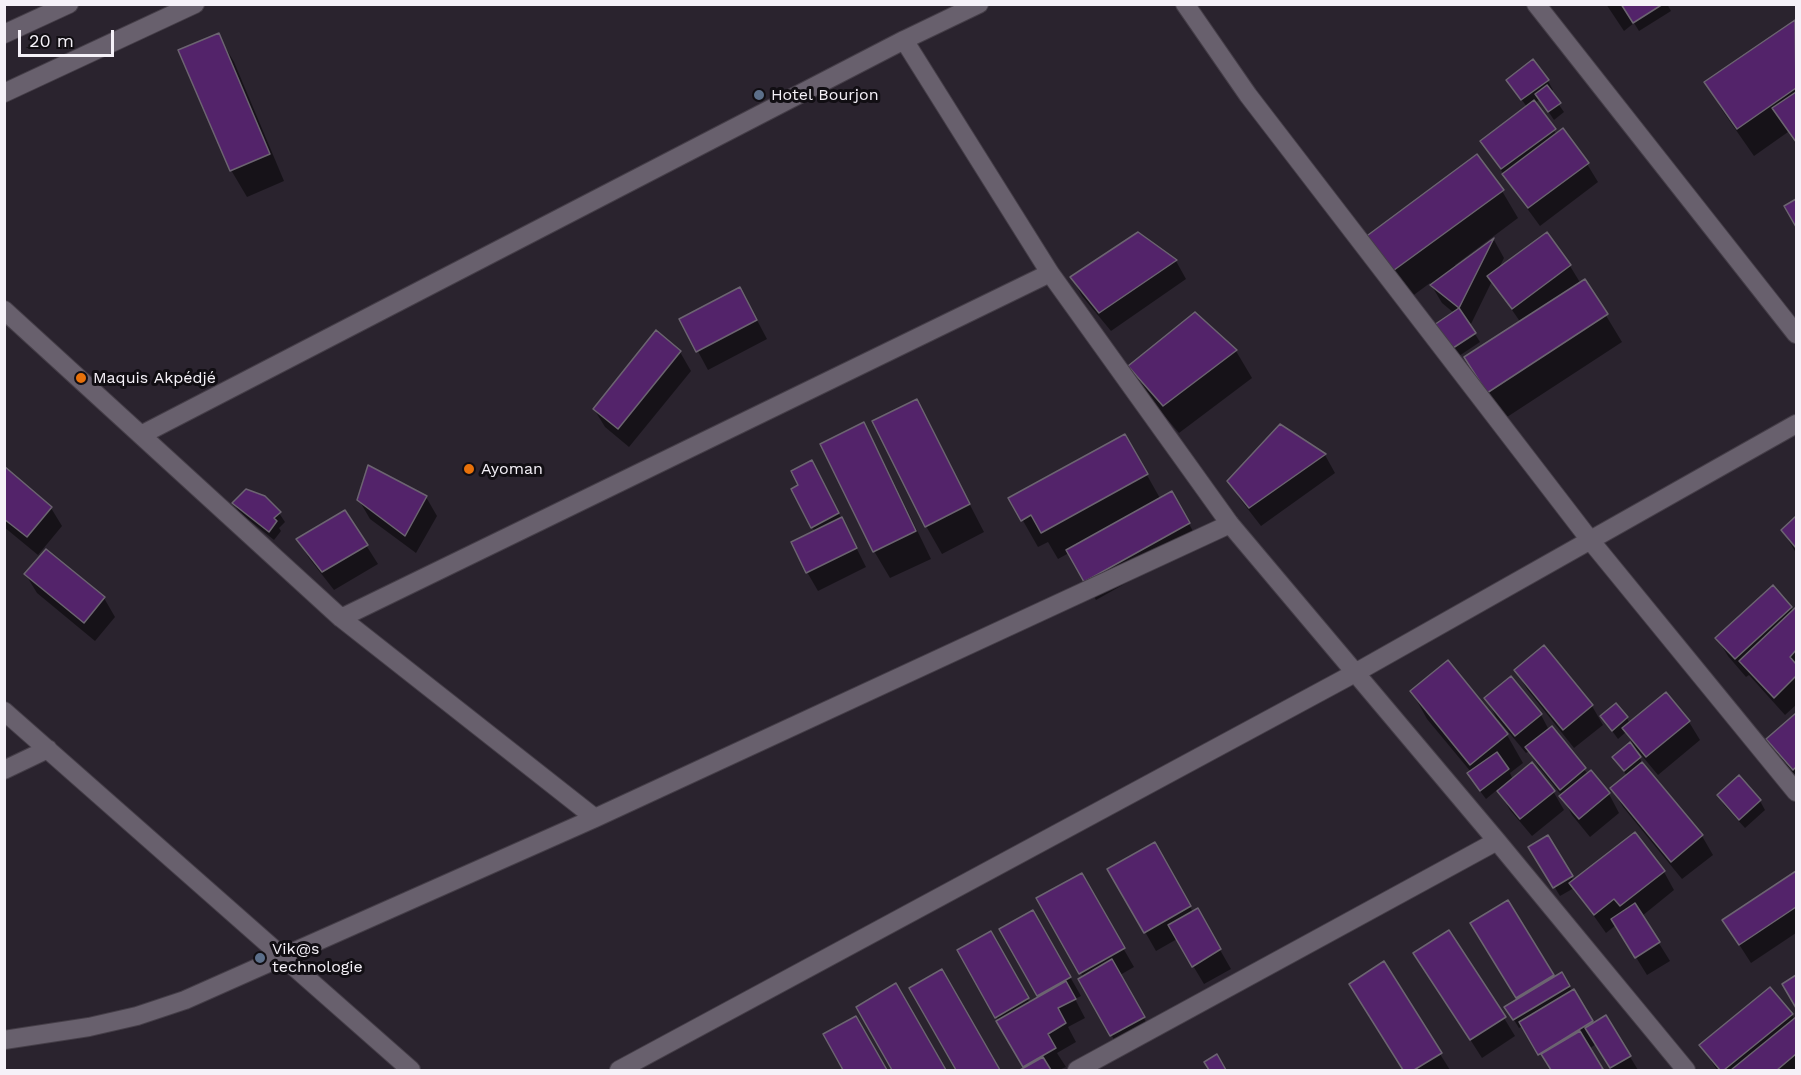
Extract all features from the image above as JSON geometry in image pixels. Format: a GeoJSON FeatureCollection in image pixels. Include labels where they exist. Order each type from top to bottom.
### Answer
{"type":"FeatureCollection","features":[{"type":"Feature","properties":{"kind":"street"},"geometry":{"type":"LineString","coordinates":[[4,34],[69,4]]}},
{"type":"Feature","properties":{"kind":"street"},"geometry":{"type":"LineString","coordinates":[[4,93],[195,4]]}},
{"type":"Feature","properties":{"kind":"street"},"geometry":{"type":"LineString","coordinates":[[141,435],[904,40],[979,4]]}},
{"type":"Feature","properties":{"kind":"street"},"geometry":{"type":"LineString","coordinates":[[1185,4],[1248,95],[1590,540],[1797,792]]}},
{"type":"Feature","properties":{"kind":"street"},"geometry":{"type":"LineString","coordinates":[[1536,4],[1797,334]]}},
{"type":"Feature","properties":{"kind":"street"},"geometry":{"type":"LineString","coordinates":[[904,40],[1050,273],[1230,524],[1497,841],[1686,1071]]}},
{"type":"Feature","properties":{"kind":"street"},"geometry":{"type":"LineString","coordinates":[[341,618],[1050,273]]}},
{"type":"Feature","properties":{"kind":"street"},"geometry":{"type":"LineString","coordinates":[[4,310],[341,618],[595,818]]}},
{"type":"Feature","properties":{"kind":"street"},"geometry":{"type":"LineString","coordinates":[[619,1071],[1355,673],[1797,424]]}},
{"type":"Feature","properties":{"kind":"street"},"geometry":{"type":"LineString","coordinates":[[4,1040],[89,1027],[137,1016],[185,1000],[595,818],[1230,524]]}},
{"type":"Feature","properties":{"kind":"street"},"geometry":{"type":"LineString","coordinates":[[4,711],[411,1071]]}},
{"type":"Feature","properties":{"kind":"street"},"geometry":{"type":"LineString","coordinates":[[4,770],[48,748]]}},
{"type":"Feature","properties":{"kind":"street"},"geometry":{"type":"LineString","coordinates":[[1077,1071],[1497,841]]}},
{"type":"Feature","properties":{"kind":"building"},"geometry":{"type":"Polygon","coordinates":[[[1621,4],[1663,4],[1633,23],[1621,4]]]}},
{"type":"Feature","properties":{"kind":"building"},"geometry":{"type":"Polygon","coordinates":[[[1795,20],[1796,88],[1737,129],[1704,82],[1795,20]]]}},
{"type":"Feature","properties":{"kind":"building"},"geometry":{"type":"Polygon","coordinates":[[[219,33],[270,154],[230,171],[178,50],[219,33]]]}},
{"type":"Feature","properties":{"kind":"building"},"geometry":{"type":"Polygon","coordinates":[[[1533,59],[1549,80],[1521,100],[1506,80],[1533,59]]]}},
{"type":"Feature","properties":{"kind":"building"},"geometry":{"type":"Polygon","coordinates":[[[1547,85],[1561,103],[1548,112],[1535,94],[1547,85]]]}},
{"type":"Feature","properties":{"kind":"building"},"geometry":{"type":"Polygon","coordinates":[[[1796,92],[1796,142],[1772,108],[1796,92]]]}},
{"type":"Feature","properties":{"kind":"building"},"geometry":{"type":"Polygon","coordinates":[[[1534,100],[1556,129],[1501,169],[1480,141],[1534,100]]]}},
{"type":"Feature","properties":{"kind":"building"},"geometry":{"type":"Polygon","coordinates":[[[1563,128],[1589,163],[1528,208],[1502,174],[1563,128]]]}},
{"type":"Feature","properties":{"kind":"building"},"geometry":{"type":"Polygon","coordinates":[[[1477,154],[1504,190],[1390,273],[1364,238],[1477,154]]]}},
{"type":"Feature","properties":{"kind":"building"},"geometry":{"type":"Polygon","coordinates":[[[1796,199],[1796,227],[1784,206],[1796,199]]]}},
{"type":"Feature","properties":{"kind":"building"},"geometry":{"type":"Polygon","coordinates":[[[1138,232],[1177,260],[1099,313],[1070,277],[1138,232]]]}},
{"type":"Feature","properties":{"kind":"building"},"geometry":{"type":"Polygon","coordinates":[[[1547,232],[1571,265],[1512,309],[1487,276],[1547,232]]]}},
{"type":"Feature","properties":{"kind":"building"},"geometry":{"type":"Polygon","coordinates":[[[1494,238],[1459,308],[1430,285],[1494,238]]]}},
{"type":"Feature","properties":{"kind":"building"},"geometry":{"type":"Polygon","coordinates":[[[1585,279],[1608,314],[1487,393],[1464,357],[1585,279]]]}},
{"type":"Feature","properties":{"kind":"building"},"geometry":{"type":"Polygon","coordinates":[[[740,287],[757,320],[696,352],[679,319],[740,287]]]}},
{"type":"Feature","properties":{"kind":"building"},"geometry":{"type":"Polygon","coordinates":[[[1459,308],[1476,333],[1450,350],[1434,325],[1459,308]]]}},
{"type":"Feature","properties":{"kind":"building"},"geometry":{"type":"Polygon","coordinates":[[[1195,312],[1237,350],[1163,406],[1128,366],[1195,312]]]}},
{"type":"Feature","properties":{"kind":"building"},"geometry":{"type":"Polygon","coordinates":[[[656,330],[681,351],[618,429],[593,409],[656,330]]]}},
{"type":"Feature","properties":{"kind":"building"},"geometry":{"type":"Polygon","coordinates":[[[917,399],[970,504],[925,527],[872,421],[917,399]]]}},
{"type":"Feature","properties":{"kind":"building"},"geometry":{"type":"Polygon","coordinates":[[[864,422],[916,531],[873,552],[820,444],[864,422]]]}},
{"type":"Feature","properties":{"kind":"building"},"geometry":{"type":"Polygon","coordinates":[[[1280,424],[1326,454],[1249,508],[1227,481],[1280,424]]]}},
{"type":"Feature","properties":{"kind":"building"},"geometry":{"type":"Polygon","coordinates":[[[1125,434],[1148,474],[1041,533],[1031,515],[1021,521],[1008,498],[1125,434]]]}},
{"type":"Feature","properties":{"kind":"building"},"geometry":{"type":"Polygon","coordinates":[[[812,460],[839,513],[811,528],[791,489],[798,485],[791,471],[812,460]]]}},
{"type":"Feature","properties":{"kind":"building"},"geometry":{"type":"Polygon","coordinates":[[[368,465],[427,496],[405,536],[357,500],[368,465]]]}},
{"type":"Feature","properties":{"kind":"building"},"geometry":{"type":"Polygon","coordinates":[[[4,466],[52,507],[27,537],[4,519],[4,466]]]}},
{"type":"Feature","properties":{"kind":"building"},"geometry":{"type":"Polygon","coordinates":[[[246,489],[265,496],[281,512],[274,518],[277,521],[269,532],[232,503],[246,489]]]}},
{"type":"Feature","properties":{"kind":"building"},"geometry":{"type":"Polygon","coordinates":[[[1172,491],[1190,523],[1084,582],[1066,550],[1172,491]]]}},
{"type":"Feature","properties":{"kind":"building"},"geometry":{"type":"Polygon","coordinates":[[[345,510],[368,545],[322,572],[296,539],[345,510]]]}},
{"type":"Feature","properties":{"kind":"building"},"geometry":{"type":"Polygon","coordinates":[[[1796,516],[1796,548],[1781,530],[1796,516]]]}},
{"type":"Feature","properties":{"kind":"building"},"geometry":{"type":"Polygon","coordinates":[[[842,517],[857,548],[806,573],[791,542],[842,517]]]}},
{"type":"Feature","properties":{"kind":"building"},"geometry":{"type":"Polygon","coordinates":[[[46,549],[105,597],[84,623],[24,574],[46,549]]]}},
{"type":"Feature","properties":{"kind":"building"},"geometry":{"type":"Polygon","coordinates":[[[1773,585],[1792,607],[1735,659],[1715,638],[1773,585]]]}},
{"type":"Feature","properties":{"kind":"building"},"geometry":{"type":"Polygon","coordinates":[[[1796,607],[1796,650],[1790,657],[1796,664],[1796,676],[1774,698],[1739,661],[1796,607]]]}},
{"type":"Feature","properties":{"kind":"building"},"geometry":{"type":"Polygon","coordinates":[[[1544,645],[1593,705],[1563,730],[1514,670],[1544,645]]]}},
{"type":"Feature","properties":{"kind":"building"},"geometry":{"type":"Polygon","coordinates":[[[1448,660],[1508,734],[1470,765],[1410,691],[1448,660]]]}},
{"type":"Feature","properties":{"kind":"building"},"geometry":{"type":"Polygon","coordinates":[[[1511,676],[1542,714],[1515,736],[1484,698],[1511,676]]]}},
{"type":"Feature","properties":{"kind":"building"},"geometry":{"type":"Polygon","coordinates":[[[1666,692],[1690,721],[1646,757],[1622,728],[1666,692]]]}},
{"type":"Feature","properties":{"kind":"building"},"geometry":{"type":"Polygon","coordinates":[[[1616,703],[1628,717],[1612,731],[1600,716],[1616,703]]]}},
{"type":"Feature","properties":{"kind":"building"},"geometry":{"type":"Polygon","coordinates":[[[1796,713],[1796,767],[1793,770],[1766,739],[1796,713]]]}},
{"type":"Feature","properties":{"kind":"building"},"geometry":{"type":"Polygon","coordinates":[[[1552,726],[1586,768],[1560,790],[1525,747],[1552,726]]]}},
{"type":"Feature","properties":{"kind":"building"},"geometry":{"type":"Polygon","coordinates":[[[1630,742],[1641,757],[1624,771],[1612,757],[1630,742]]]}},
{"type":"Feature","properties":{"kind":"building"},"geometry":{"type":"Polygon","coordinates":[[[1497,752],[1509,769],[1480,791],[1467,773],[1497,752]]]}},
{"type":"Feature","properties":{"kind":"building"},"geometry":{"type":"Polygon","coordinates":[[[1532,762],[1555,791],[1520,819],[1497,791],[1532,762]]]}},
{"type":"Feature","properties":{"kind":"building"},"geometry":{"type":"Polygon","coordinates":[[[1642,762],[1703,835],[1671,862],[1610,788],[1642,762]]]}},
{"type":"Feature","properties":{"kind":"building"},"geometry":{"type":"Polygon","coordinates":[[[1591,770],[1610,793],[1579,819],[1559,796],[1591,770]]]}},
{"type":"Feature","properties":{"kind":"building"},"geometry":{"type":"Polygon","coordinates":[[[1739,775],[1761,800],[1739,820],[1717,795],[1739,775]]]}},
{"type":"Feature","properties":{"kind":"building"},"geometry":{"type":"Polygon","coordinates":[[[1635,832],[1665,871],[1620,906],[1614,899],[1594,915],[1569,883],[1635,832]]]}},
{"type":"Feature","properties":{"kind":"building"},"geometry":{"type":"Polygon","coordinates":[[[1548,835],[1573,876],[1553,888],[1528,847],[1548,835]]]}},
{"type":"Feature","properties":{"kind":"building"},"geometry":{"type":"Polygon","coordinates":[[[1155,842],[1191,906],[1144,933],[1107,869],[1155,842]]]}},
{"type":"Feature","properties":{"kind":"building"},"geometry":{"type":"Polygon","coordinates":[[[1796,871],[1796,907],[1739,945],[1722,920],[1796,871]]]}},
{"type":"Feature","properties":{"kind":"building"},"geometry":{"type":"Polygon","coordinates":[[[1082,873],[1125,948],[1079,974],[1036,898],[1082,873]]]}},
{"type":"Feature","properties":{"kind":"building"},"geometry":{"type":"Polygon","coordinates":[[[1508,900],[1554,975],[1516,998],[1470,923],[1508,900]]]}},
{"type":"Feature","properties":{"kind":"building"},"geometry":{"type":"Polygon","coordinates":[[[1635,903],[1660,942],[1635,958],[1611,919],[1635,903]]]}},
{"type":"Feature","properties":{"kind":"building"},"geometry":{"type":"Polygon","coordinates":[[[1198,908],[1221,949],[1192,967],[1168,925],[1198,908]]]}},
{"type":"Feature","properties":{"kind":"building"},"geometry":{"type":"Polygon","coordinates":[[[1033,910],[1071,977],[1037,996],[999,929],[1033,910]]]}},
{"type":"Feature","properties":{"kind":"building"},"geometry":{"type":"Polygon","coordinates":[[[1449,930],[1506,1017],[1470,1040],[1413,953],[1449,930]]]}},
{"type":"Feature","properties":{"kind":"building"},"geometry":{"type":"Polygon","coordinates":[[[991,931],[1029,998],[995,1018],[957,950],[991,931]]]}},
{"type":"Feature","properties":{"kind":"building"},"geometry":{"type":"Polygon","coordinates":[[[1112,959],[1145,1017],[1110,1036],[1078,979],[1112,959]]]}},
{"type":"Feature","properties":{"kind":"building"},"geometry":{"type":"Polygon","coordinates":[[[1384,961],[1442,1053],[1414,1070],[1403,1070],[1349,984],[1384,961]]]}},
{"type":"Feature","properties":{"kind":"building"},"geometry":{"type":"Polygon","coordinates":[[[942,969],[1000,1070],[956,1070],[909,988],[942,969]]]}},
{"type":"Feature","properties":{"kind":"building"},"geometry":{"type":"Polygon","coordinates":[[[1562,972],[1570,986],[1513,1020],[1504,1007],[1562,972]]]}},
{"type":"Feature","properties":{"kind":"building"},"geometry":{"type":"Polygon","coordinates":[[[1796,975],[1796,1008],[1782,984],[1796,975]]]}},
{"type":"Feature","properties":{"kind":"building"},"geometry":{"type":"Polygon","coordinates":[[[1066,981],[1076,999],[1058,1008],[1066,1023],[1048,1034],[1056,1048],[1023,1067],[996,1021],[1066,981]]]}},
{"type":"Feature","properties":{"kind":"building"},"geometry":{"type":"Polygon","coordinates":[[[896,983],[946,1070],[892,1070],[856,1007],[896,983]]]}},
{"type":"Feature","properties":{"kind":"building"},"geometry":{"type":"Polygon","coordinates":[[[1770,987],[1793,1014],[1724,1070],[1720,1070],[1699,1045],[1770,987]]]}},
{"type":"Feature","properties":{"kind":"building"},"geometry":{"type":"Polygon","coordinates":[[[1574,989],[1593,1021],[1538,1055],[1519,1022],[1574,989]]]}},
{"type":"Feature","properties":{"kind":"building"},"geometry":{"type":"Polygon","coordinates":[[[1606,1015],[1631,1056],[1610,1068],[1585,1028],[1606,1015]]]}},
{"type":"Feature","properties":{"kind":"building"},"geometry":{"type":"Polygon","coordinates":[[[856,1016],[887,1070],[843,1070],[823,1034],[856,1016]]]}},
{"type":"Feature","properties":{"kind":"building"},"geometry":{"type":"Polygon","coordinates":[[[1796,1017],[1796,1054],[1777,1070],[1731,1070],[1796,1017]]]}},
{"type":"Feature","properties":{"kind":"building"},"geometry":{"type":"Polygon","coordinates":[[[1580,1031],[1603,1069],[1551,1070],[1541,1054],[1580,1031]]]}},
{"type":"Feature","properties":{"kind":"building"},"geometry":{"type":"Polygon","coordinates":[[[1217,1054],[1226,1070],[1209,1070],[1204,1062],[1217,1054]]]}},
{"type":"Feature","properties":{"kind":"building"},"geometry":{"type":"Polygon","coordinates":[[[1043,1057],[1051,1070],[1020,1070],[1043,1057]]]}},
{"type":"Feature","properties":{"kind":"place","name":"Hotel Bourjon"},"geometry":{"type":"Point","coordinates":[759,95]}},
{"type":"Feature","properties":{"kind":"place","name":"Maquis Akpédjé"},"geometry":{"type":"Point","coordinates":[81,378]}},
{"type":"Feature","properties":{"kind":"place","name":"Ayoman"},"geometry":{"type":"Point","coordinates":[469,469]}},
{"type":"Feature","properties":{"kind":"place","name":"Vik@s technologie"},"geometry":{"type":"Point","coordinates":[260,958]}}]}
